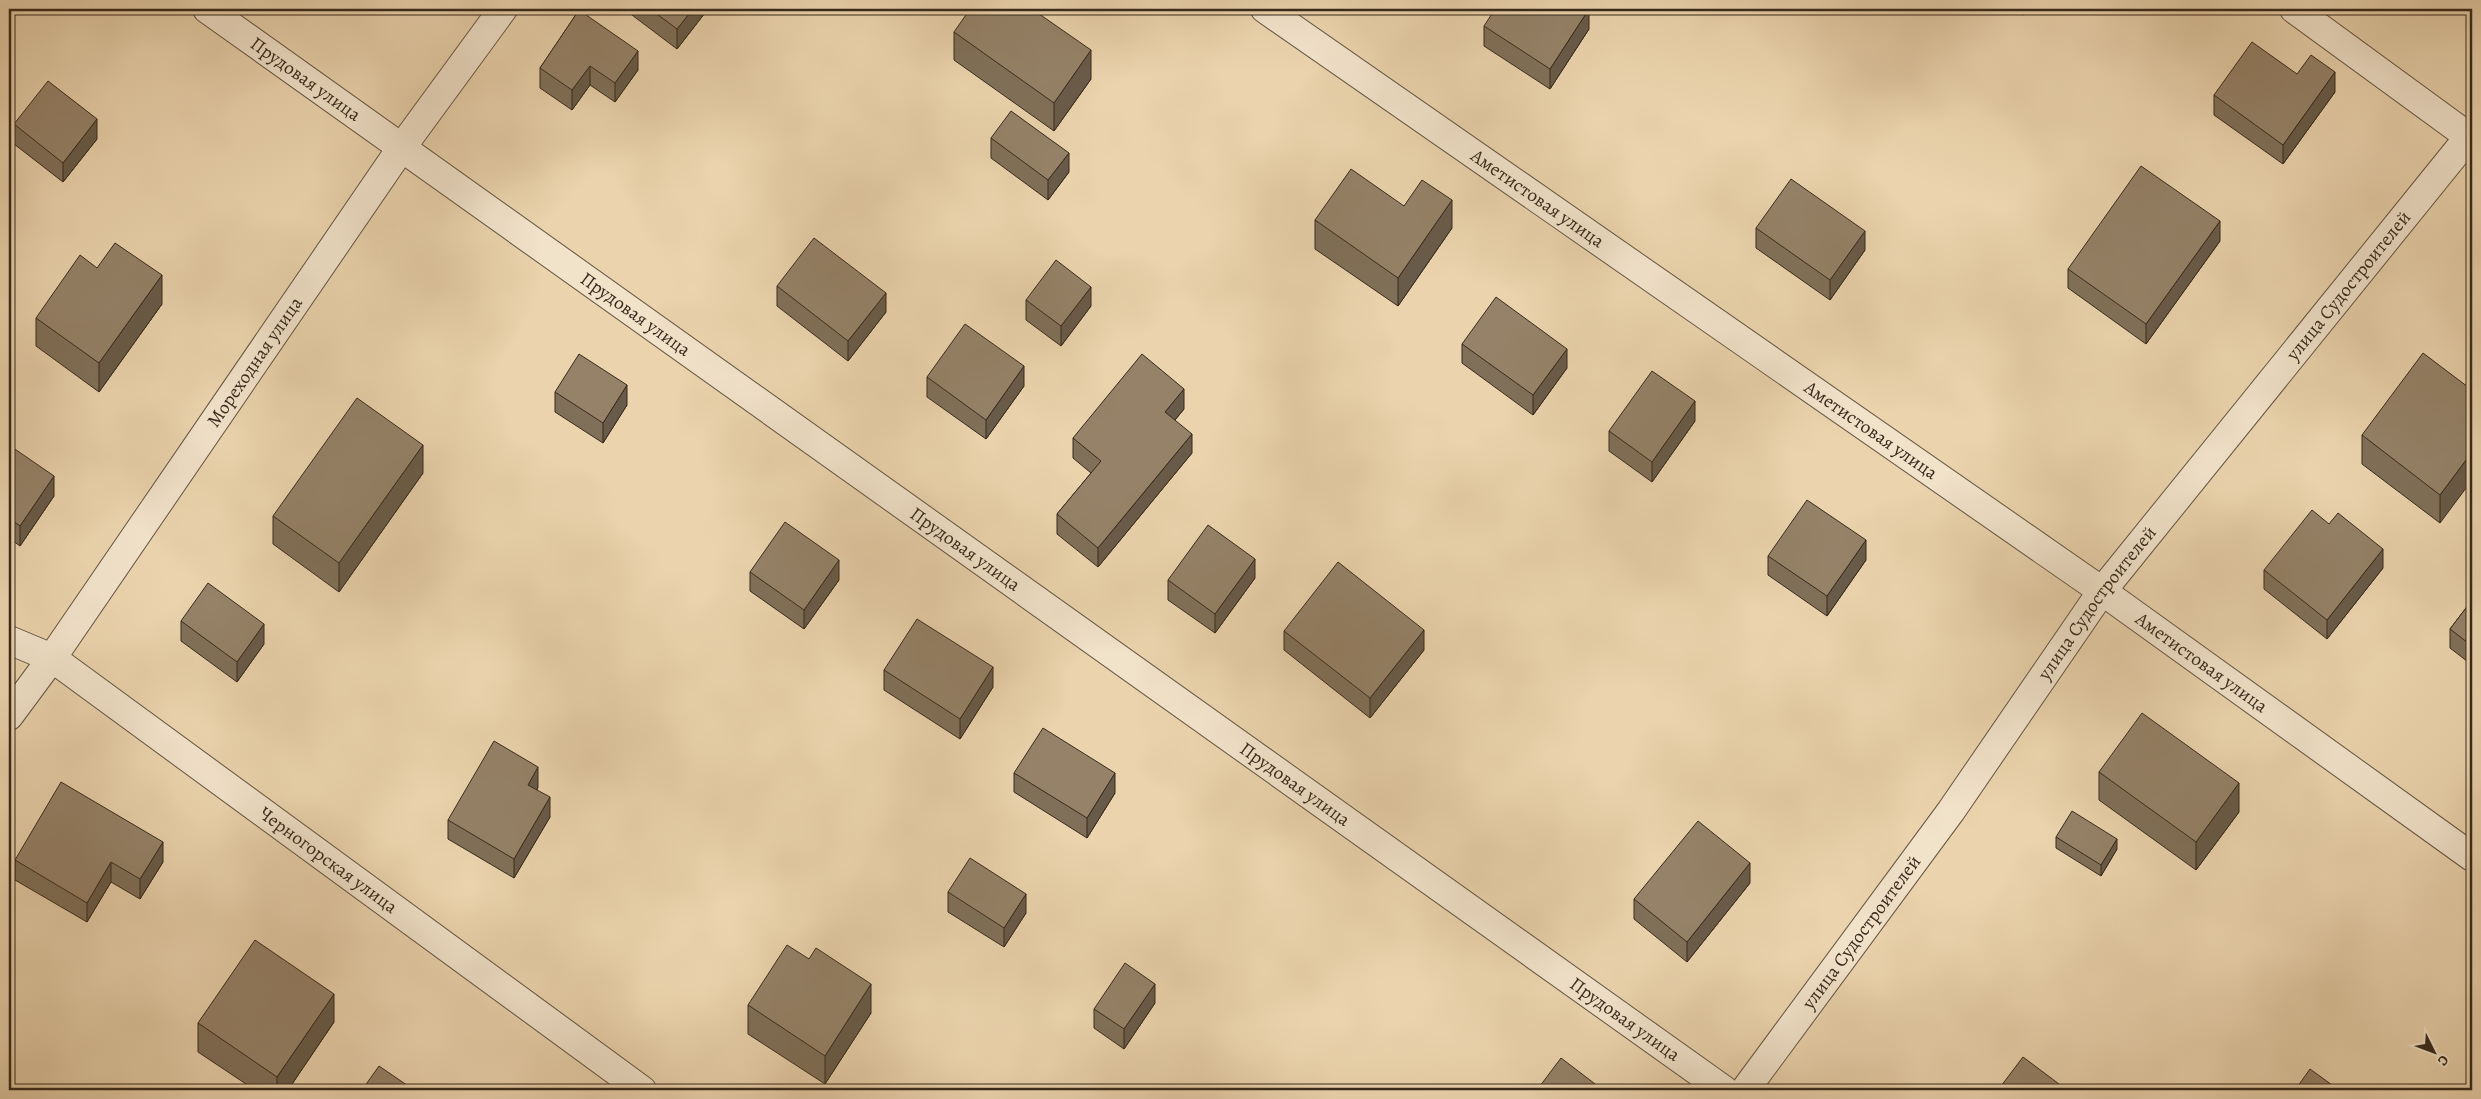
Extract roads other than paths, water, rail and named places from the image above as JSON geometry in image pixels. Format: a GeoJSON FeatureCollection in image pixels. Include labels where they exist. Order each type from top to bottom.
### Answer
{"type":"FeatureCollection","features":[{"type":"Feature","properties":{"kind":"street","name":"Прудовая улица"},"geometry":{"type":"LineString","coordinates":[[207,9],[1724,1090]]}},
{"type":"Feature","properties":{"kind":"street","name":"Мореходная улица"},"geometry":{"type":"LineString","coordinates":[[9,716],[52,658],[402,147],[503,9]]}},
{"type":"Feature","properties":{"kind":"street","name":"Аметистовая улица"},"geometry":{"type":"LineString","coordinates":[[1265,9],[2102,591],[2472,857]]}},
{"type":"Feature","properties":{"kind":"street"},"geometry":{"type":"LineString","coordinates":[[2294,9],[2471,136]]}},
{"type":"Feature","properties":{"kind":"street","name":"улица Судостроителей"},"geometry":{"type":"LineString","coordinates":[[1745,1090],[1951,811],[2102,591],[2471,136]]}},
{"type":"Feature","properties":{"kind":"street","name":"Черногорская улица"},"geometry":{"type":"LineString","coordinates":[[9,640],[52,658],[642,1090]]}}]}
